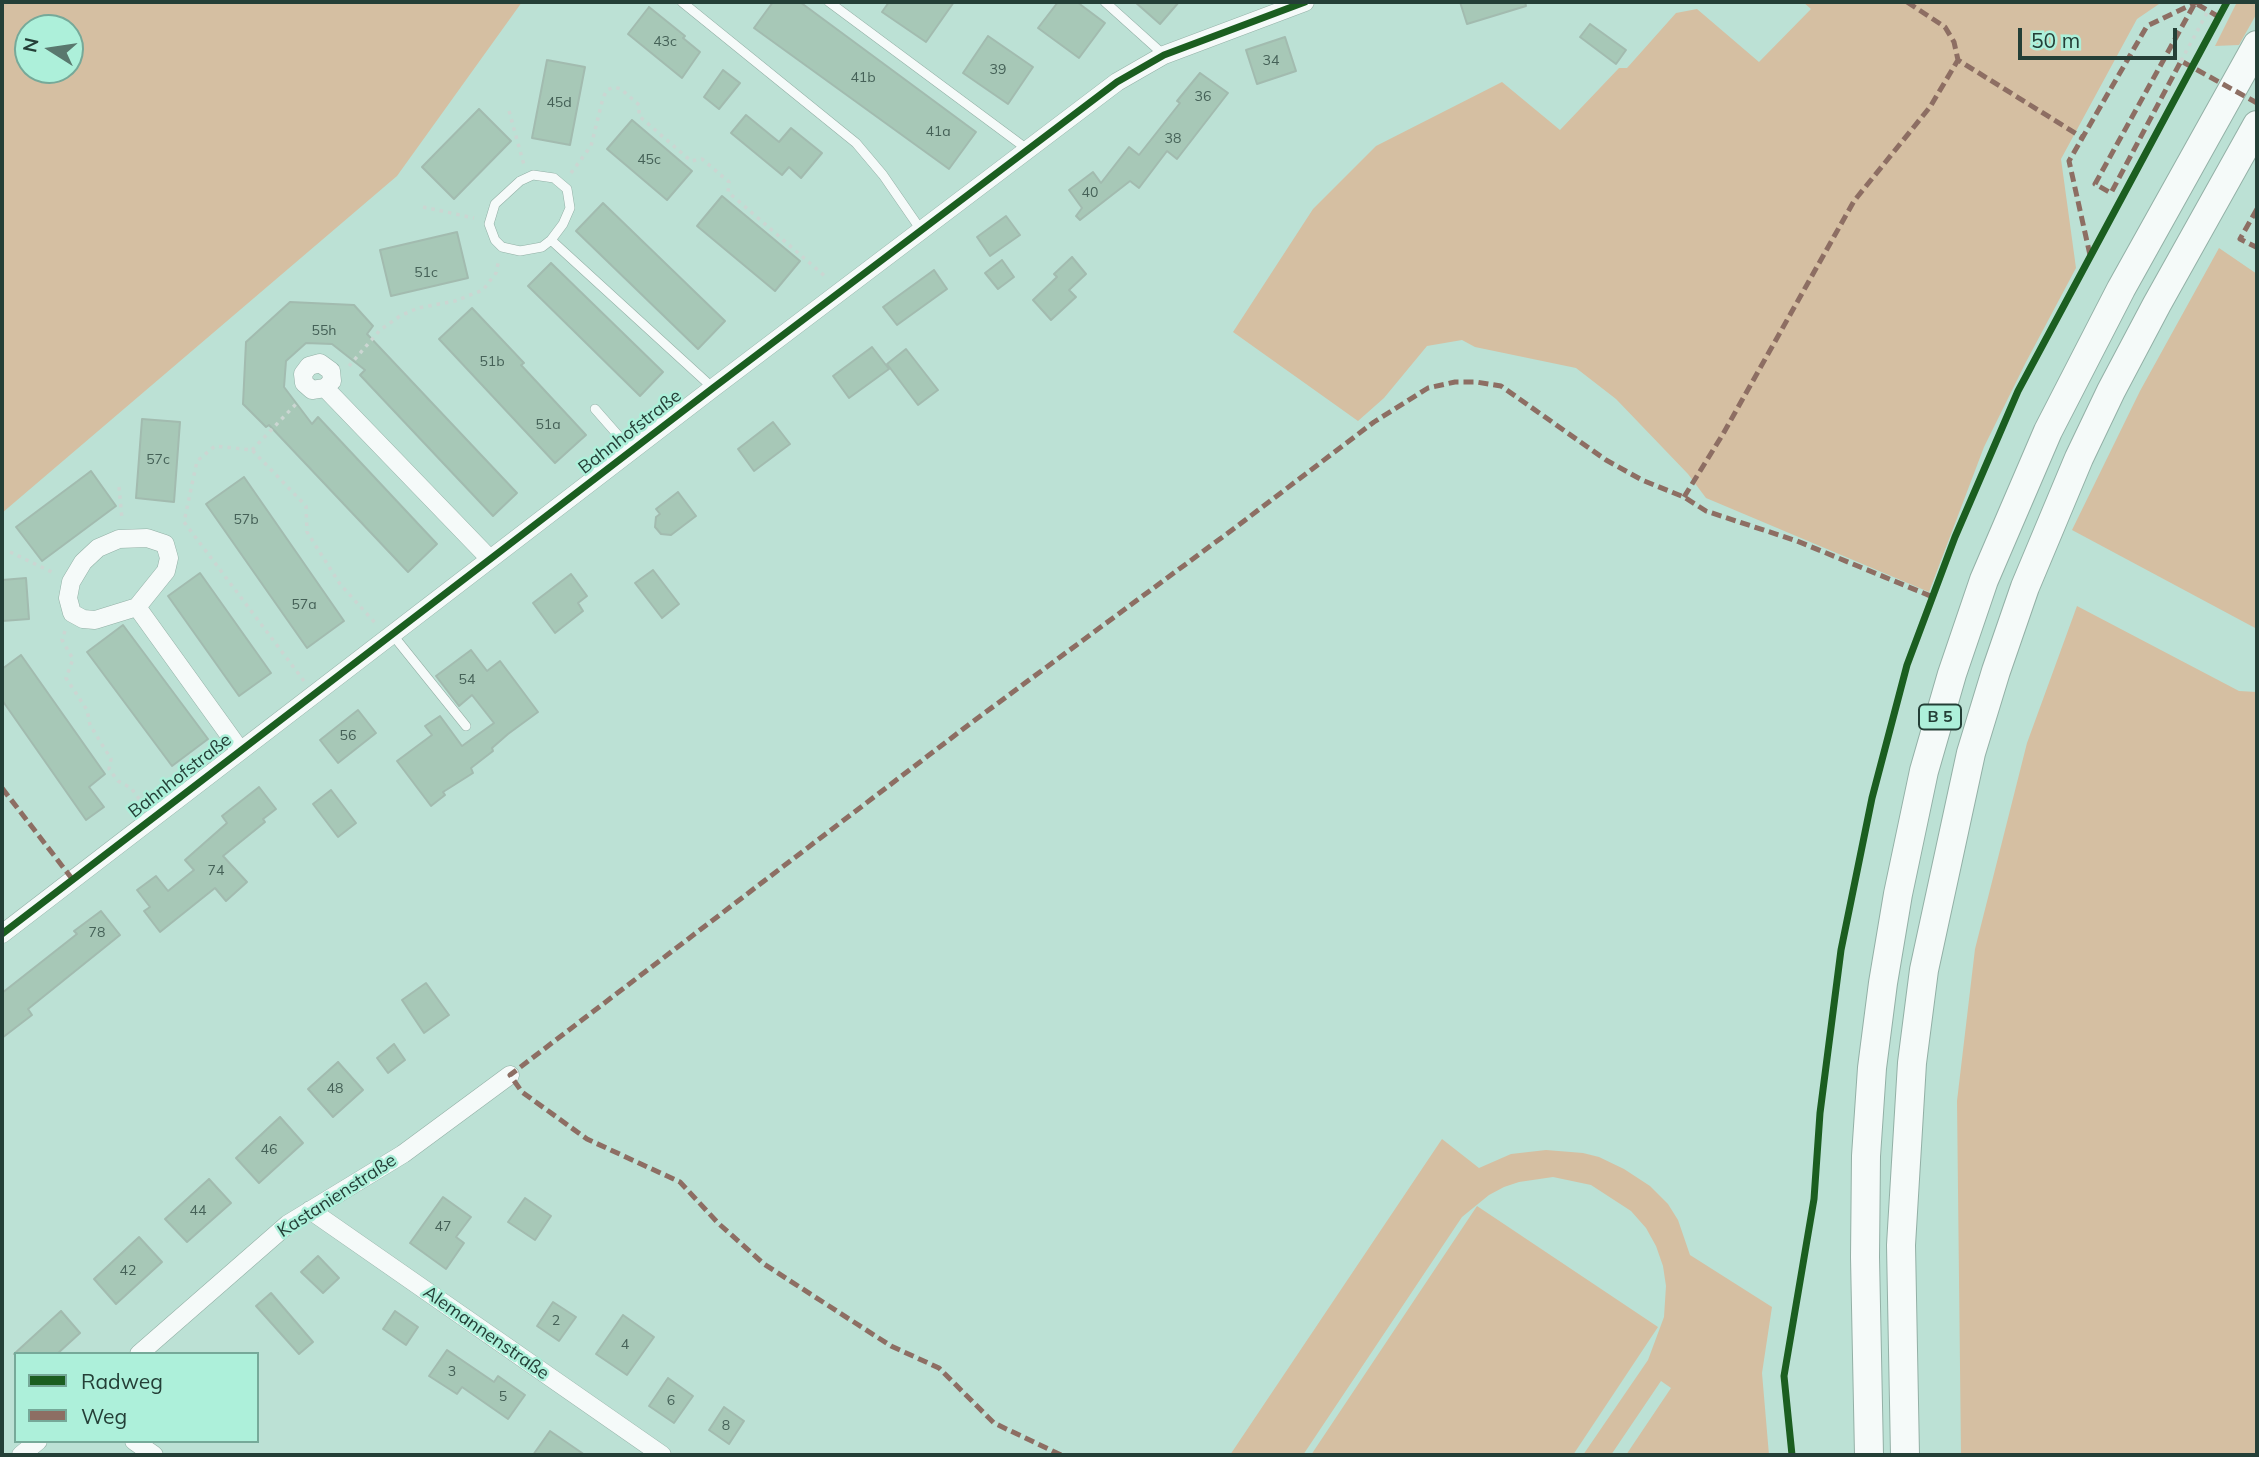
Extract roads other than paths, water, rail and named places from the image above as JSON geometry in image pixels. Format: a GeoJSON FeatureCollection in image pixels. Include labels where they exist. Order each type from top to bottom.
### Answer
{"type":"FeatureCollection","features":[{"type":"Feature","properties":{"kind":"highway","name":"B 5"},"geometry":{"type":"LineString","coordinates":[[1869,1455],[1865,1257],[1866,1156],[1872,1068],[1898,894],[1928,759],[1952,674],[1984,580],[2048,431],[2121,289],[2257,45]]}},
{"type":"Feature","properties":{"kind":"highway","name":"B 5"},"geometry":{"type":"LineString","coordinates":[[1905,1455],[1901,1245],[1912,1063],[1924,970],[1971,753],[2025,587],[2079,458],[2157,304],[2257,125]]}},
{"type":"Feature","properties":{"kind":"street","name":"Bahnhofstraße"},"geometry":{"type":"LineString","coordinates":[[2,934],[631,450],[1116,82],[1164,55],[1306,2]]}},
{"type":"Feature","properties":{"kind":"street"},"geometry":{"type":"LineString","coordinates":[[322,382],[490,559]]}},
{"type":"Feature","properties":{"kind":"street"},"geometry":{"type":"LineString","coordinates":[[124,538],[148,538],[165,544],[169,558],[166,571],[137,607],[95,620],[83,619],[72,613],[68,598],[71,582],[83,562],[98,548],[124,538]]}},
{"type":"Feature","properties":{"kind":"street","name":"Bahnhofstraße"},"geometry":{"type":"LineString","coordinates":[[137,607],[240,750]]}},
{"type":"Feature","properties":{"kind":"street","name":"Kastanienstraße"},"geometry":{"type":"LineString","coordinates":[[141,1352],[288,1224],[403,1154],[510,1075]]}},
{"type":"Feature","properties":{"kind":"street","name":"Alemannenstraße"},"geometry":{"type":"LineString","coordinates":[[310,1210],[662,1455]]}},
{"type":"Feature","properties":{"kind":"street"},"geometry":{"type":"LineString","coordinates":[[21,1455],[36,1443]]}},
{"type":"Feature","properties":{"kind":"street"},"geometry":{"type":"LineString","coordinates":[[137,1443],[154,1455]]}},
{"type":"Feature","properties":{"kind":"lane"},"geometry":{"type":"LineString","coordinates":[[681,2],[856,143],[883,175],[921,230]]}},
{"type":"Feature","properties":{"kind":"lane"},"geometry":{"type":"LineString","coordinates":[[829,2],[1027,149]]}},
{"type":"Feature","properties":{"kind":"lane"},"geometry":{"type":"LineString","coordinates":[[1105,2],[1164,55]]}},
{"type":"Feature","properties":{"kind":"lane"},"geometry":{"type":"LineString","coordinates":[[533,175],[554,178],[567,189],[569,208],[563,224],[551,240],[542,247],[520,251],[498,244],[489,224],[495,204],[520,181],[533,175]]}},
{"type":"Feature","properties":{"kind":"lane"},"geometry":{"type":"LineString","coordinates":[[551,240],[713,388]]}},
{"type":"Feature","properties":{"kind":"lane"},"geometry":{"type":"LineString","coordinates":[[595,410],[631,450]]}},
{"type":"Feature","properties":{"kind":"lane"},"geometry":{"type":"LineString","coordinates":[[390,636],[466,726]]}}]}
